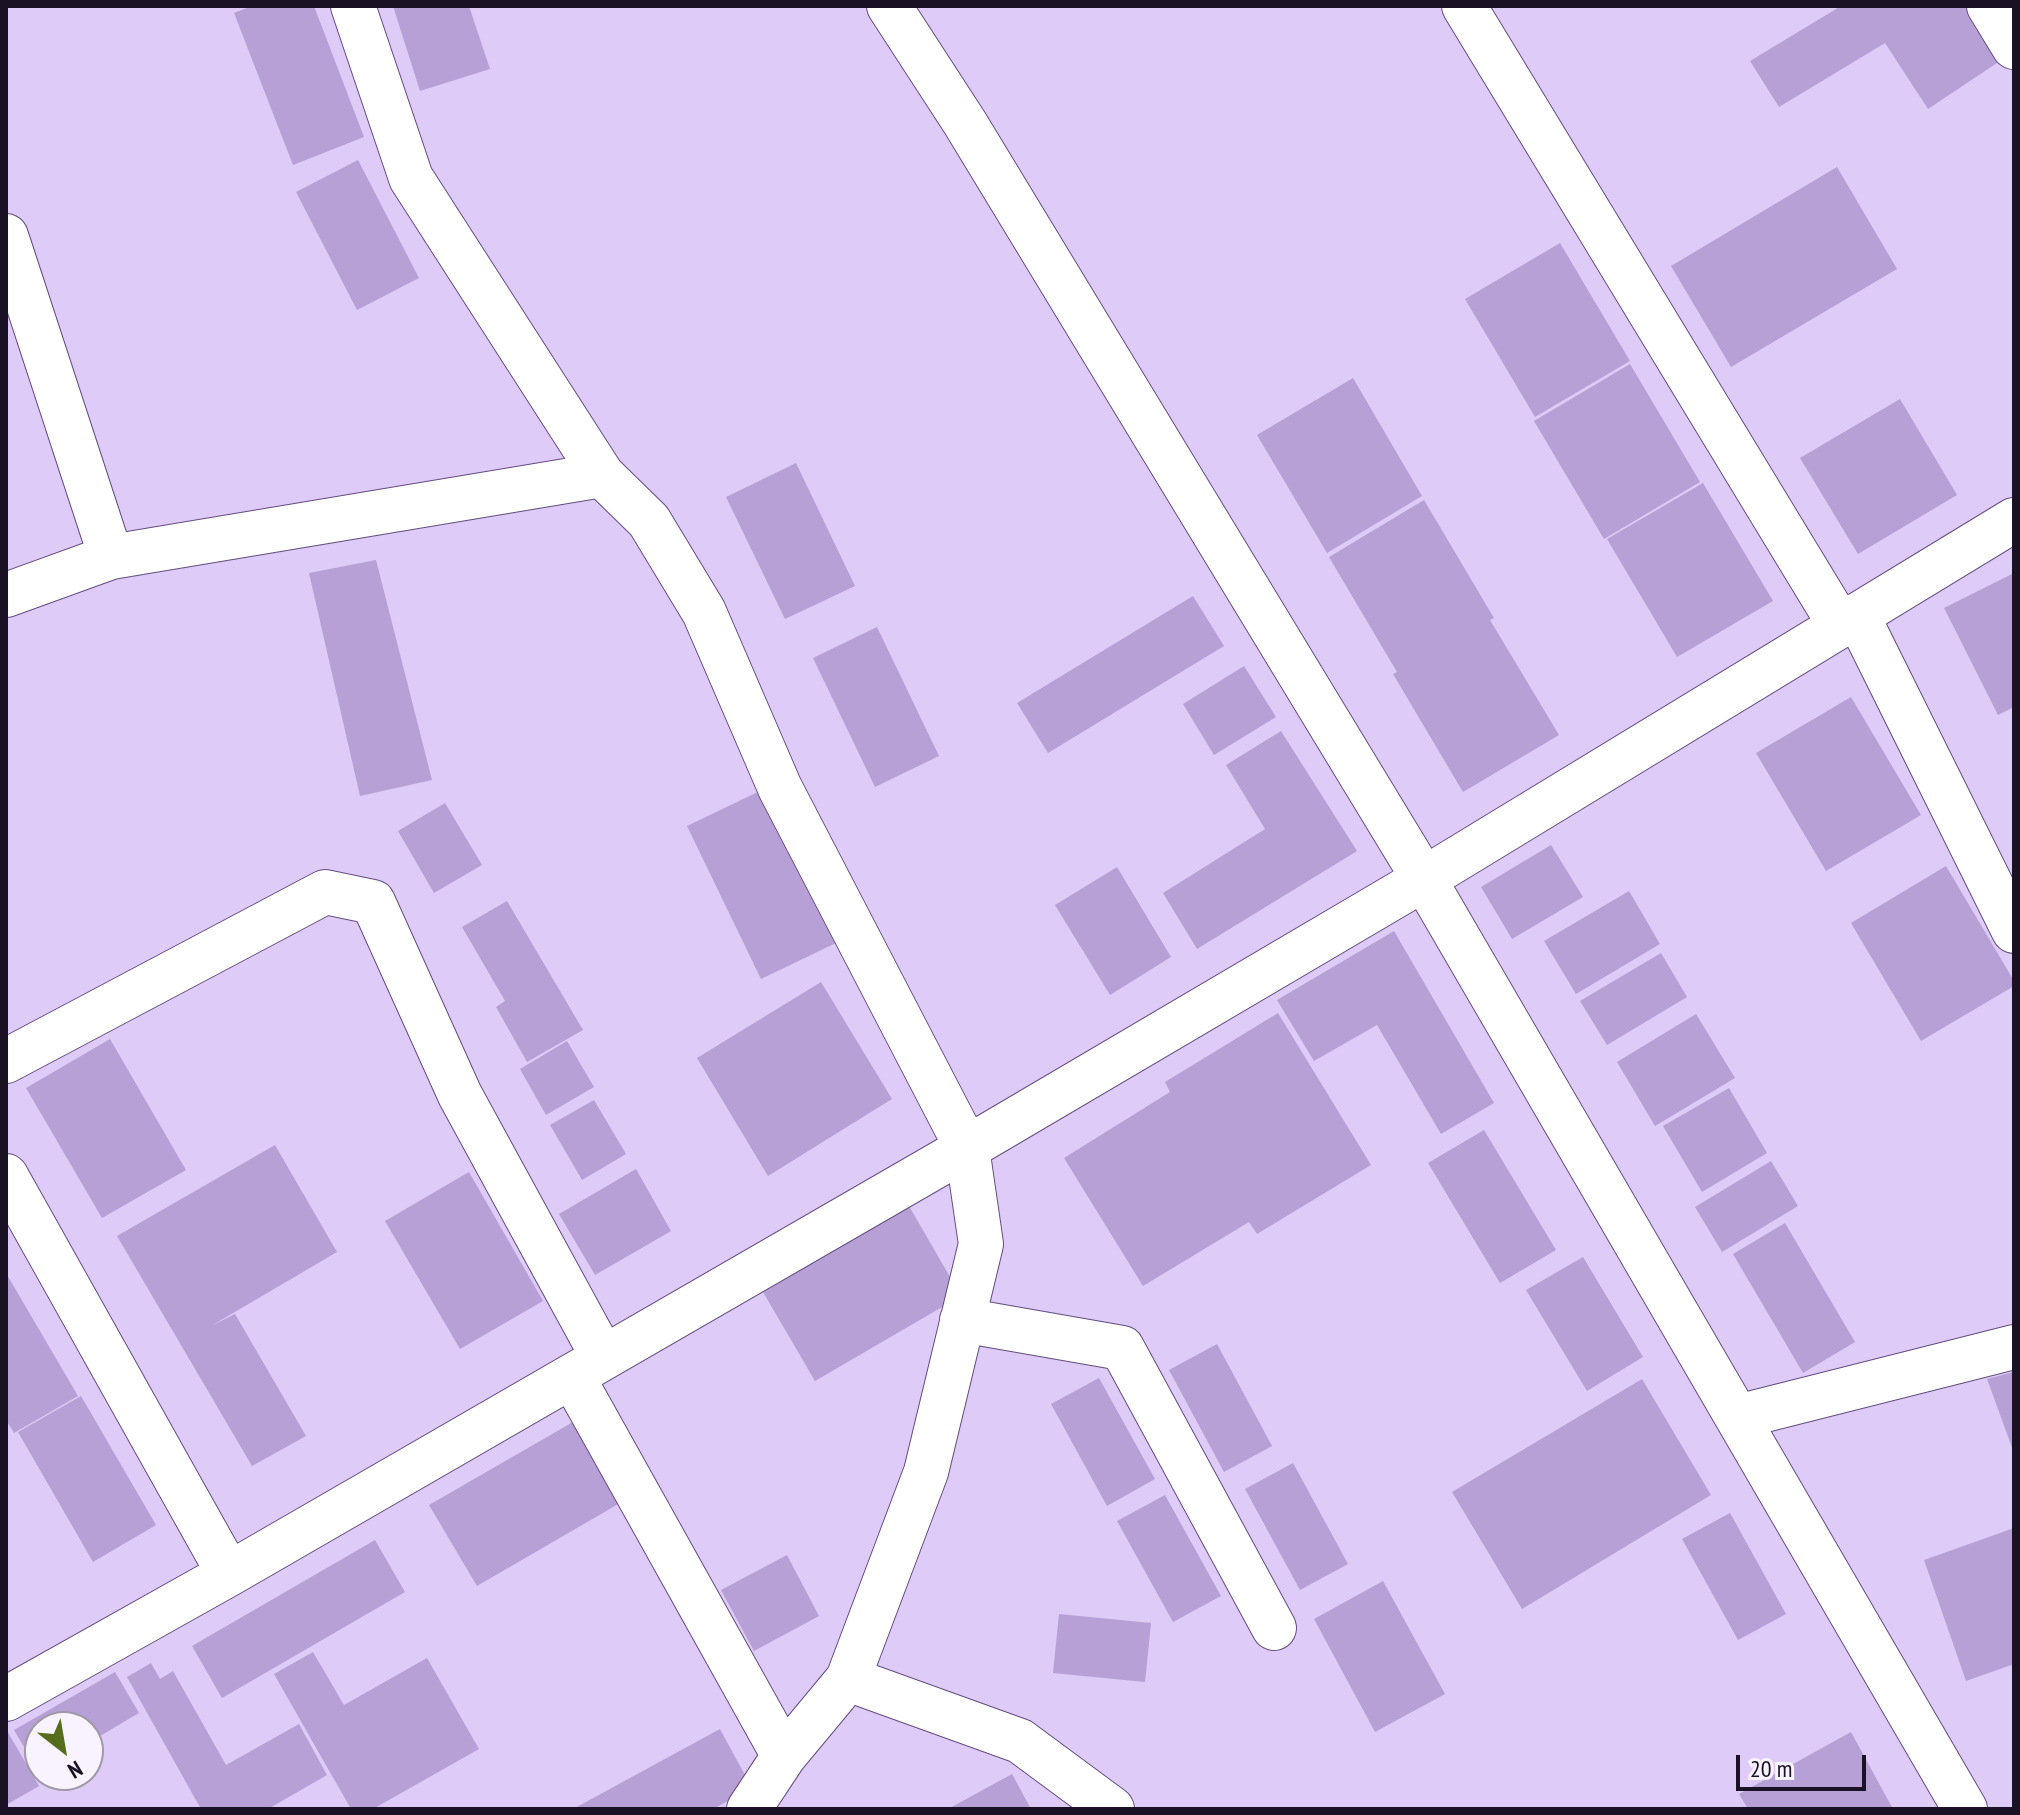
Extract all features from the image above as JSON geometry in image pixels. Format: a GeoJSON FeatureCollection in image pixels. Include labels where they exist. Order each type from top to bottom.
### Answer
{"type":"FeatureCollection","features":[{"type":"Feature","properties":{"kind":"street"},"geometry":{"type":"LineString","coordinates":[[353,6],[411,178],[602,475],[649,521],[704,612],[780,788],[967,1148],[981,1244],[926,1472],[848,1679],[784,1756],[749,1809]]}},
{"type":"Feature","properties":{"kind":"street"},"geometry":{"type":"LineString","coordinates":[[889,6],[965,123],[1424,879],[1965,1809]]}},
{"type":"Feature","properties":{"kind":"street"},"geometry":{"type":"LineString","coordinates":[[1464,6],[1848,620],[2014,931]]}},
{"type":"Feature","properties":{"kind":"street"},"geometry":{"type":"LineString","coordinates":[[1989,6],[2014,47]]}},
{"type":"Feature","properties":{"kind":"street"},"geometry":{"type":"LineString","coordinates":[[6,236],[111,557]]}},
{"type":"Feature","properties":{"kind":"street"},"geometry":{"type":"LineString","coordinates":[[6,595],[111,557],[602,475]]}},
{"type":"Feature","properties":{"kind":"street"},"geometry":{"type":"LineString","coordinates":[[6,1699],[229,1574],[967,1148],[1424,879],[2014,520]]}},
{"type":"Feature","properties":{"kind":"street"},"geometry":{"type":"LineString","coordinates":[[6,1061],[325,892],[373,902],[588,1366],[784,1756]]}},
{"type":"Feature","properties":{"kind":"street"},"geometry":{"type":"LineString","coordinates":[[6,1176],[229,1574]]}},
{"type":"Feature","properties":{"kind":"street"},"geometry":{"type":"LineString","coordinates":[[962,1320],[1122,1348],[1274,1628]]}},
{"type":"Feature","properties":{"kind":"street"},"geometry":{"type":"LineString","coordinates":[[1737,1417],[2014,1347]]}},
{"type":"Feature","properties":{"kind":"street"},"geometry":{"type":"LineString","coordinates":[[848,1679],[1020,1741],[1112,1809]]}},
{"type":"Feature","properties":{"kind":"building"},"geometry":{"type":"Polygon","coordinates":[[[252,6],[314,6],[364,137],[293,165],[234,13],[252,6]]]}},
{"type":"Feature","properties":{"kind":"building"},"geometry":{"type":"Polygon","coordinates":[[[393,6],[469,6],[490,69],[420,91],[393,6]]]}},
{"type":"Feature","properties":{"kind":"building"},"geometry":{"type":"Polygon","coordinates":[[[1841,6],[1965,6],[2000,61],[1928,109],[1885,43],[1779,107],[1750,61],[1841,6]]]}},
{"type":"Feature","properties":{"kind":"building"},"geometry":{"type":"Polygon","coordinates":[[[358,160],[419,278],[357,310],[296,192],[358,160]]]}},
{"type":"Feature","properties":{"kind":"building"},"geometry":{"type":"Polygon","coordinates":[[[1837,167],[1897,269],[1731,367],[1671,266],[1837,167]]]}},
{"type":"Feature","properties":{"kind":"building"},"geometry":{"type":"Polygon","coordinates":[[[1560,243],[1630,361],[1535,417],[1465,299],[1560,243]]]}},
{"type":"Feature","properties":{"kind":"building"},"geometry":{"type":"Polygon","coordinates":[[[1630,364],[1700,482],[1604,539],[1534,421],[1630,364]]]}},
{"type":"Feature","properties":{"kind":"building"},"geometry":{"type":"Polygon","coordinates":[[[1353,378],[1422,496],[1327,553],[1257,435],[1353,378]]]}},
{"type":"Feature","properties":{"kind":"building"},"geometry":{"type":"Polygon","coordinates":[[[1900,399],[1957,495],[1858,554],[1800,458],[1900,399]]]}},
{"type":"Feature","properties":{"kind":"building"},"geometry":{"type":"Polygon","coordinates":[[[796,463],[855,586],[785,619],[726,497],[796,463]]]}},
{"type":"Feature","properties":{"kind":"building"},"geometry":{"type":"Polygon","coordinates":[[[1703,483],[1773,601],[1677,657],[1607,539],[1703,483]]]}},
{"type":"Feature","properties":{"kind":"building"},"geometry":{"type":"Polygon","coordinates":[[[1424,500],[1494,618],[1490,620],[1559,735],[1463,792],[1329,557],[1424,500]]]}},
{"type":"Feature","properties":{"kind":"building"},"geometry":{"type":"Polygon","coordinates":[[[376,560],[432,780],[360,796],[309,573],[376,560]]]}},
{"type":"Feature","properties":{"kind":"building"},"geometry":{"type":"Polygon","coordinates":[[[2014,573],[2014,707],[1998,715],[1944,608],[2014,573]]]}},
{"type":"Feature","properties":{"kind":"building"},"geometry":{"type":"Polygon","coordinates":[[[1193,596],[1224,646],[1048,753],[1017,703],[1193,596]]]}},
{"type":"Feature","properties":{"kind":"building"},"geometry":{"type":"Polygon","coordinates":[[[877,627],[939,756],[875,787],[813,658],[877,627]]]}},
{"type":"Feature","properties":{"kind":"building"},"geometry":{"type":"Polygon","coordinates":[[[1244,666],[1276,717],[1214,755],[1183,704],[1244,666]]]}},
{"type":"Feature","properties":{"kind":"building"},"geometry":{"type":"Polygon","coordinates":[[[1851,697],[1921,815],[1826,871],[1756,753],[1851,697]]]}},
{"type":"Feature","properties":{"kind":"building"},"geometry":{"type":"Polygon","coordinates":[[[1281,731],[1357,851],[1197,949],[1163,893],[1265,829],[1226,765],[1281,731]]]}},
{"type":"Feature","properties":{"kind":"building"},"geometry":{"type":"Polygon","coordinates":[[[764,789],[838,942],[761,979],[687,826],[764,789]]]}},
{"type":"Feature","properties":{"kind":"building"},"geometry":{"type":"Polygon","coordinates":[[[445,803],[482,865],[434,893],[398,831],[445,803]]]}},
{"type":"Feature","properties":{"kind":"building"},"geometry":{"type":"Polygon","coordinates":[[[1551,845],[1583,897],[1512,939],[1481,887],[1551,845]]]}},
{"type":"Feature","properties":{"kind":"building"},"geometry":{"type":"Polygon","coordinates":[[[1946,866],[2014,981],[2014,986],[1921,1041],[1851,923],[1946,866]]]}},
{"type":"Feature","properties":{"kind":"building"},"geometry":{"type":"Polygon","coordinates":[[[1117,867],[1171,957],[1110,995],[1055,905],[1117,867]]]}},
{"type":"Feature","properties":{"kind":"building"},"geometry":{"type":"Polygon","coordinates":[[[1629,891],[1660,944],[1576,994],[1544,941],[1629,891]]]}},
{"type":"Feature","properties":{"kind":"building"},"geometry":{"type":"Polygon","coordinates":[[[507,901],[583,1030],[527,1062],[496,1007],[505,1001],[462,927],[507,901]]]}},
{"type":"Feature","properties":{"kind":"building"},"geometry":{"type":"Polygon","coordinates":[[[1394,931],[1494,1103],[1441,1134],[1377,1025],[1314,1061],[1277,1000],[1394,931]]]}},
{"type":"Feature","properties":{"kind":"building"},"geometry":{"type":"Polygon","coordinates":[[[1661,953],[1687,997],[1607,1045],[1580,1001],[1661,953]]]}},
{"type":"Feature","properties":{"kind":"building"},"geometry":{"type":"Polygon","coordinates":[[[821,982],[892,1099],[768,1176],[697,1058],[821,982]]]}},
{"type":"Feature","properties":{"kind":"building"},"geometry":{"type":"Polygon","coordinates":[[[1278,1013],[1371,1165],[1257,1234],[1249,1222],[1143,1286],[1064,1158],[1170,1092],[1165,1082],[1278,1013]]]}},
{"type":"Feature","properties":{"kind":"building"},"geometry":{"type":"Polygon","coordinates":[[[1696,1014],[1735,1078],[1655,1126],[1617,1062],[1696,1014]]]}},
{"type":"Feature","properties":{"kind":"building"},"geometry":{"type":"Polygon","coordinates":[[[110,1039],[186,1170],[102,1218],[26,1088],[110,1039]]]}},
{"type":"Feature","properties":{"kind":"building"},"geometry":{"type":"Polygon","coordinates":[[[567,1041],[594,1087],[546,1115],[520,1069],[567,1041]]]}},
{"type":"Feature","properties":{"kind":"building"},"geometry":{"type":"Polygon","coordinates":[[[1729,1088],[1767,1153],[1702,1192],[1663,1126],[1729,1088]]]}},
{"type":"Feature","properties":{"kind":"building"},"geometry":{"type":"Polygon","coordinates":[[[594,1100],[626,1154],[582,1180],[550,1125],[594,1100]]]}},
{"type":"Feature","properties":{"kind":"building"},"geometry":{"type":"Polygon","coordinates":[[[1484,1130],[1556,1250],[1500,1283],[1428,1163],[1484,1130]]]}},
{"type":"Feature","properties":{"kind":"building"},"geometry":{"type":"Polygon","coordinates":[[[275,1145],[337,1252],[211,1326],[235,1314],[306,1436],[252,1466],[117,1236],[275,1145]]]}},
{"type":"Feature","properties":{"kind":"building"},"geometry":{"type":"Polygon","coordinates":[[[1771,1161],[1798,1206],[1722,1252],[1695,1207],[1771,1161]]]}},
{"type":"Feature","properties":{"kind":"building"},"geometry":{"type":"Polygon","coordinates":[[[636,1169],[671,1231],[595,1275],[559,1214],[636,1169]]]}},
{"type":"Feature","properties":{"kind":"building"},"geometry":{"type":"Polygon","coordinates":[[[469,1172],[543,1301],[460,1349],[385,1221],[469,1172]]]}},
{"type":"Feature","properties":{"kind":"building"},"geometry":{"type":"Polygon","coordinates":[[[909,1206],[961,1296],[815,1381],[763,1292],[909,1206]]]}},
{"type":"Feature","properties":{"kind":"building"},"geometry":{"type":"Polygon","coordinates":[[[1785,1223],[1855,1342],[1803,1373],[1733,1254],[1785,1223]]]}},
{"type":"Feature","properties":{"kind":"building"},"geometry":{"type":"Polygon","coordinates":[[[1583,1257],[1643,1357],[1587,1391],[1526,1290],[1583,1257]]]}},
{"type":"Feature","properties":{"kind":"building"},"geometry":{"type":"Polygon","coordinates":[[[6,1273],[78,1396],[14,1433],[6,1420],[6,1273]]]}},
{"type":"Feature","properties":{"kind":"building"},"geometry":{"type":"Polygon","coordinates":[[[1217,1344],[1272,1446],[1224,1472],[1169,1370],[1217,1344]]]}},
{"type":"Feature","properties":{"kind":"building"},"geometry":{"type":"Polygon","coordinates":[[[2014,1372],[2014,1453],[1987,1379],[2014,1372]]]}},
{"type":"Feature","properties":{"kind":"building"},"geometry":{"type":"Polygon","coordinates":[[[1099,1378],[1155,1479],[1107,1506],[1051,1404],[1099,1378]]]}},
{"type":"Feature","properties":{"kind":"building"},"geometry":{"type":"Polygon","coordinates":[[[1642,1379],[1711,1495],[1522,1609],[1452,1492],[1642,1379]]]}},
{"type":"Feature","properties":{"kind":"building"},"geometry":{"type":"Polygon","coordinates":[[[81,1396],[156,1525],[93,1562],[18,1432],[81,1396]]]}},
{"type":"Feature","properties":{"kind":"building"},"geometry":{"type":"Polygon","coordinates":[[[573,1422],[620,1503],[477,1586],[429,1505],[573,1422]]]}},
{"type":"Feature","properties":{"kind":"building"},"geometry":{"type":"Polygon","coordinates":[[[1293,1463],[1348,1564],[1300,1590],[1245,1489],[1293,1463]]]}},
{"type":"Feature","properties":{"kind":"building"},"geometry":{"type":"Polygon","coordinates":[[[1165,1495],[1221,1596],[1173,1622],[1117,1521],[1165,1495]]]}},
{"type":"Feature","properties":{"kind":"building"},"geometry":{"type":"Polygon","coordinates":[[[1730,1513],[1786,1614],[1738,1640],[1682,1539],[1730,1513]]]}},
{"type":"Feature","properties":{"kind":"building"},"geometry":{"type":"Polygon","coordinates":[[[2014,1528],[2014,1664],[1966,1681],[1924,1560],[2014,1528]]]}},
{"type":"Feature","properties":{"kind":"building"},"geometry":{"type":"Polygon","coordinates":[[[375,1540],[405,1592],[222,1698],[192,1646],[375,1540]]]}},
{"type":"Feature","properties":{"kind":"building"},"geometry":{"type":"Polygon","coordinates":[[[787,1555],[819,1616],[754,1651],[721,1590],[787,1555]]]}},
{"type":"Feature","properties":{"kind":"building"},"geometry":{"type":"Polygon","coordinates":[[[1383,1581],[1445,1694],[1375,1732],[1314,1619],[1383,1581]]]}},
{"type":"Feature","properties":{"kind":"building"},"geometry":{"type":"Polygon","coordinates":[[[1059,1614],[1151,1623],[1145,1682],[1053,1673],[1059,1614]]]}},
{"type":"Feature","properties":{"kind":"building"},"geometry":{"type":"Polygon","coordinates":[[[313,1652],[344,1705],[427,1658],[479,1749],[373,1809],[351,1809],[274,1674],[313,1652]]]}},
{"type":"Feature","properties":{"kind":"building"},"geometry":{"type":"Polygon","coordinates":[[[151,1663],[160,1679],[173,1671],[226,1765],[299,1724],[327,1775],[268,1809],[201,1809],[127,1677],[151,1663]]]}},
{"type":"Feature","properties":{"kind":"building"},"geometry":{"type":"Polygon","coordinates":[[[115,1672],[139,1713],[104,1734],[104,1711],[47,1711],[115,1672]]]}},
{"type":"Feature","properties":{"kind":"building"},"geometry":{"type":"Polygon","coordinates":[[[24,1724],[24,1747],[14,1730],[24,1724]]]}},
{"type":"Feature","properties":{"kind":"building"},"geometry":{"type":"Polygon","coordinates":[[[6,1729],[24,1760],[24,1791],[30,1791],[6,1805],[6,1729]]]}},
{"type":"Feature","properties":{"kind":"building"},"geometry":{"type":"Polygon","coordinates":[[[720,1729],[752,1788],[713,1809],[573,1809],[720,1729]]]}},
{"type":"Feature","properties":{"kind":"building"},"geometry":{"type":"Polygon","coordinates":[[[1851,1732],[1893,1809],[1748,1809],[1739,1794],[1851,1732]]]}},
{"type":"Feature","properties":{"kind":"building"},"geometry":{"type":"Polygon","coordinates":[[[1012,1774],[1031,1809],[948,1809],[1012,1774]]]}}]}
